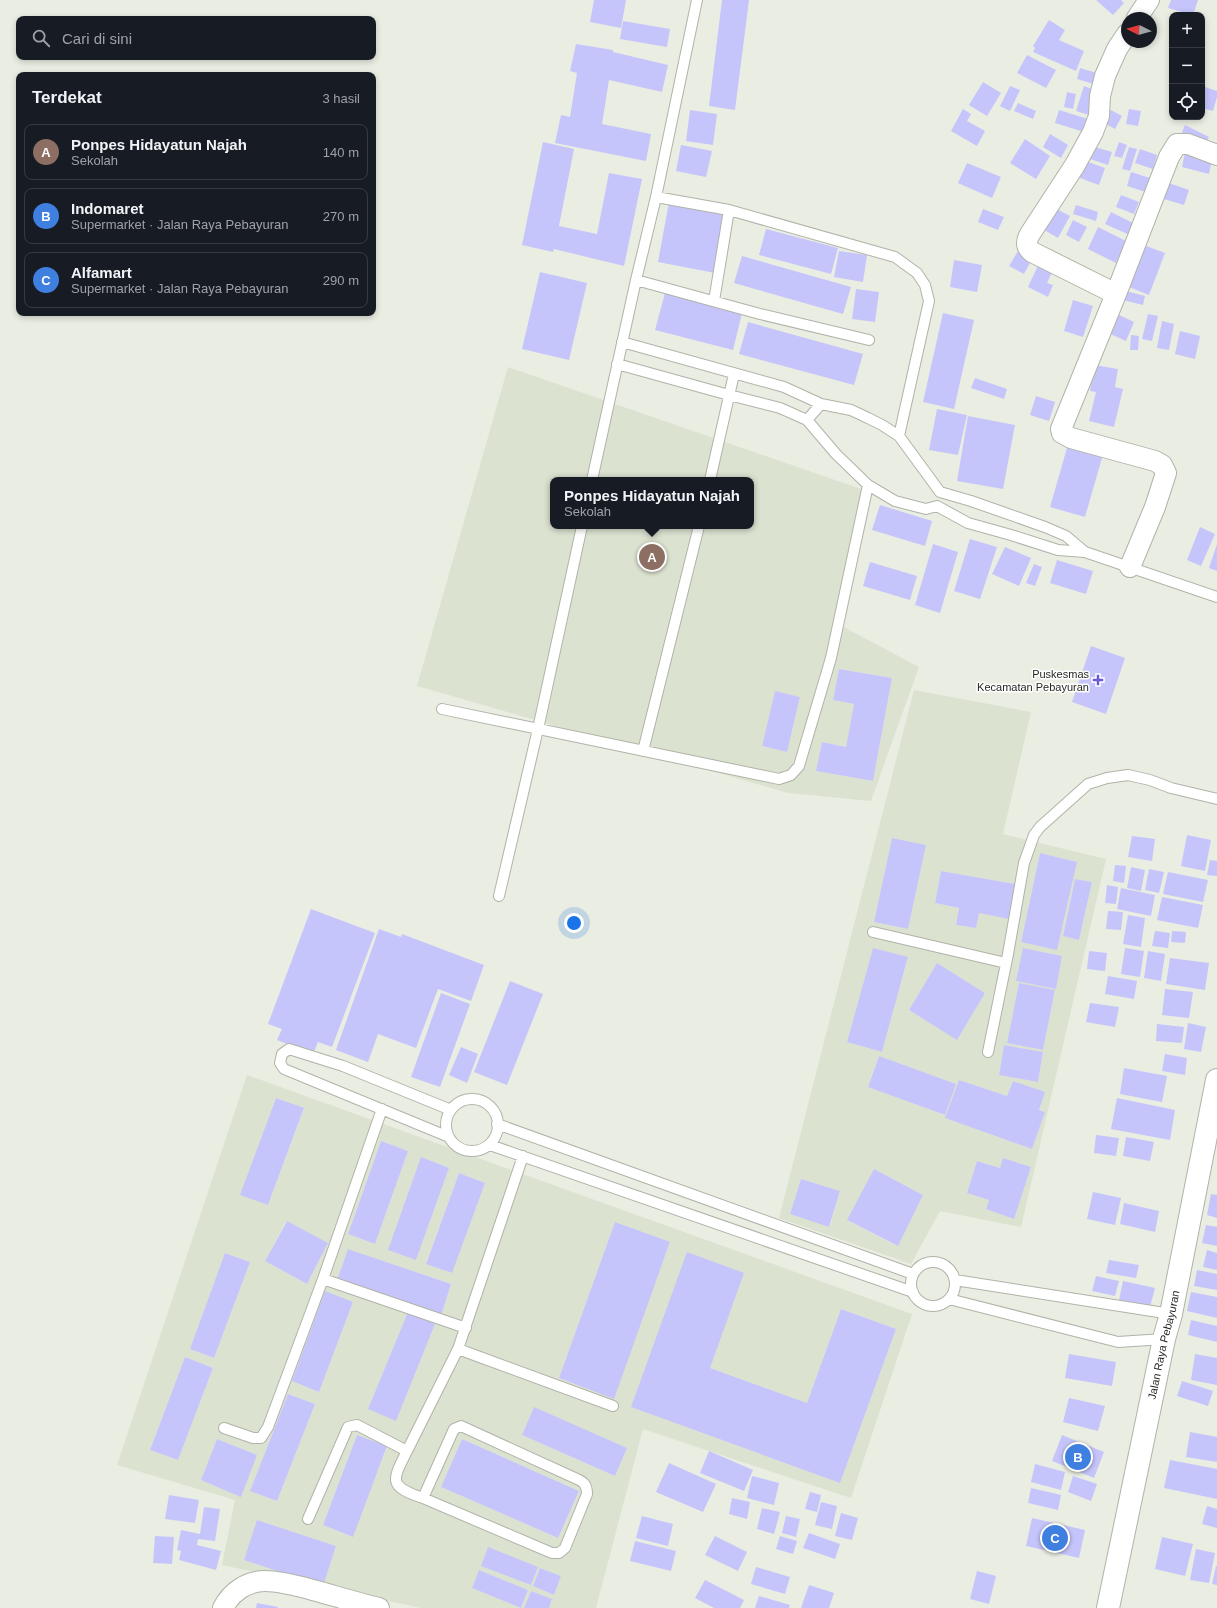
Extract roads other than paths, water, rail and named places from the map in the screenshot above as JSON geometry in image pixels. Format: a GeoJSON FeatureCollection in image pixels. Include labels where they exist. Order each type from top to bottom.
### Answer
{"type":"FeatureCollection","features":[{"type":"Feature","properties":{"kind":"main road","name":"Jalan Raya Pebayuran"},"geometry":{"type":"LineString","coordinates":[[1108,1608],[1164,1340],[1210,1149],[1217,1080]]}},
{"type":"Feature","properties":{"kind":"street"},"geometry":{"type":"LineString","coordinates":[[1141,12],[1149,0]]}},
{"type":"Feature","properties":{"kind":"street"},"geometry":{"type":"LineString","coordinates":[[1116,294],[1032,252],[1028,249],[1026,244],[1030,234],[1075,165],[1093,132],[1099,116],[1100,96],[1105,76],[1121,43]]}},
{"type":"Feature","properties":{"kind":"street"},"geometry":{"type":"LineString","coordinates":[[1130,567],[1161,489],[1166,473],[1162,465],[1156,461],[1071,438],[1062,433],[1061,429],[1170,157],[1177,144],[1188,144],[1217,155]]}},
{"type":"Feature","properties":{"kind":"street"},"geometry":{"type":"LineString","coordinates":[[223,1608],[226,1602],[237,1591],[250,1584],[264,1581],[301,1587],[378,1608]]}},
{"type":"Feature","properties":{"kind":"lane"},"geometry":{"type":"LineString","coordinates":[[593,477],[656,197],[697,0]]}},
{"type":"Feature","properties":{"kind":"lane"},"geometry":{"type":"LineString","coordinates":[[656,197],[729,210],[894,257],[916,273],[926,285],[928,301],[899,436]]}},
{"type":"Feature","properties":{"kind":"lane"},"geometry":{"type":"LineString","coordinates":[[714,301],[729,210]]}},
{"type":"Feature","properties":{"kind":"lane"},"geometry":{"type":"LineString","coordinates":[[636,280],[869,340]]}},
{"type":"Feature","properties":{"kind":"lane"},"geometry":{"type":"LineString","coordinates":[[622,342],[784,387],[821,404],[851,410],[882,425],[899,436],[940,492],[971,501],[1045,527],[1066,536],[1085,552]]}},
{"type":"Feature","properties":{"kind":"lane"},"geometry":{"type":"LineString","coordinates":[[617,364],[780,408],[807,420],[836,454],[868,485],[895,501],[926,509],[937,506],[968,523],[1058,550],[1085,552],[1217,597]]}},
{"type":"Feature","properties":{"kind":"lane"},"geometry":{"type":"LineString","coordinates":[[711,477],[734,374]]}},
{"type":"Feature","properties":{"kind":"lane"},"geometry":{"type":"LineString","coordinates":[[807,420],[821,404]]}},
{"type":"Feature","properties":{"kind":"lane"},"geometry":{"type":"LineString","coordinates":[[442,709],[779,779],[791,775],[799,766],[831,658],[868,485]]}},
{"type":"Feature","properties":{"kind":"lane"},"geometry":{"type":"LineString","coordinates":[[937,506],[940,492]]}},
{"type":"Feature","properties":{"kind":"lane"},"geometry":{"type":"LineString","coordinates":[[499,896],[538,729],[581,529]]}},
{"type":"Feature","properties":{"kind":"lane"},"geometry":{"type":"LineString","coordinates":[[643,751],[698,529]]}},
{"type":"Feature","properties":{"kind":"lane"},"geometry":{"type":"LineString","coordinates":[[988,1052],[1024,863],[1034,835],[1040,827],[1088,784],[1107,778],[1128,776],[1150,780],[1171,788],[1217,799]]}},
{"type":"Feature","properties":{"kind":"lane"},"geometry":{"type":"LineString","coordinates":[[873,932],[1006,963]]}},
{"type":"Feature","properties":{"kind":"lane"},"geometry":{"type":"LineString","coordinates":[[449,1137],[284,1069],[280,1063],[282,1054],[289,1049],[343,1066],[451,1110]]}},
{"type":"Feature","properties":{"kind":"lane"},"geometry":{"type":"LineString","coordinates":[[474,1099],[483,1101],[490,1106],[496,1114],[498,1130],[495,1138],[483,1149],[474,1151],[464,1150],[455,1145],[449,1137],[446,1127],[447,1118],[451,1110],[457,1104],[465,1100],[474,1099]]}},
{"type":"Feature","properties":{"kind":"lane"},"geometry":{"type":"LineString","coordinates":[[224,1428],[253,1438],[261,1438],[268,1427],[323,1279],[382,1109]]}},
{"type":"Feature","properties":{"kind":"lane"},"geometry":{"type":"LineString","coordinates":[[497,1124],[913,1274]]}},
{"type":"Feature","properties":{"kind":"lane"},"geometry":{"type":"LineString","coordinates":[[490,1144],[913,1292]]}},
{"type":"Feature","properties":{"kind":"lane"},"geometry":{"type":"LineString","coordinates":[[423,1498],[454,1429],[460,1426],[577,1478],[587,1489],[587,1494],[565,1548],[555,1554],[403,1491],[397,1482],[396,1472],[458,1349],[523,1156]]}},
{"type":"Feature","properties":{"kind":"lane"},"geometry":{"type":"LineString","coordinates":[[937,1262],[947,1266],[954,1275],[955,1280],[954,1290],[950,1299],[937,1305],[929,1306],[922,1303],[913,1292],[913,1274],[926,1263],[937,1262]]}},
{"type":"Feature","properties":{"kind":"lane"},"geometry":{"type":"LineString","coordinates":[[323,1279],[466,1328]]}},
{"type":"Feature","properties":{"kind":"lane"},"geometry":{"type":"LineString","coordinates":[[955,1280],[1171,1314]]}},
{"type":"Feature","properties":{"kind":"lane"},"geometry":{"type":"LineString","coordinates":[[950,1299],[1118,1342],[1164,1340]]}},
{"type":"Feature","properties":{"kind":"lane"},"geometry":{"type":"LineString","coordinates":[[458,1349],[613,1406]]}},
{"type":"Feature","properties":{"kind":"lane"},"geometry":{"type":"LineString","coordinates":[[308,1520],[348,1427],[357,1425],[407,1450]]}},
{"type":"Feature","properties":{"kind":"place","name":"Ponpes Hidayatun Najah"},"geometry":{"type":"Point","coordinates":[652,557]}},
{"type":"Feature","properties":{"kind":"place","name":"Puskesmas Kecamatan Pebayuran"},"geometry":{"type":"Point","coordinates":[1098,680]}},
{"type":"Feature","properties":{"kind":"place","name":"Indomaret"},"geometry":{"type":"Point","coordinates":[1078,1457]}},
{"type":"Feature","properties":{"kind":"place","name":"Alfamart"},"geometry":{"type":"Point","coordinates":[1055,1538]}}]}
